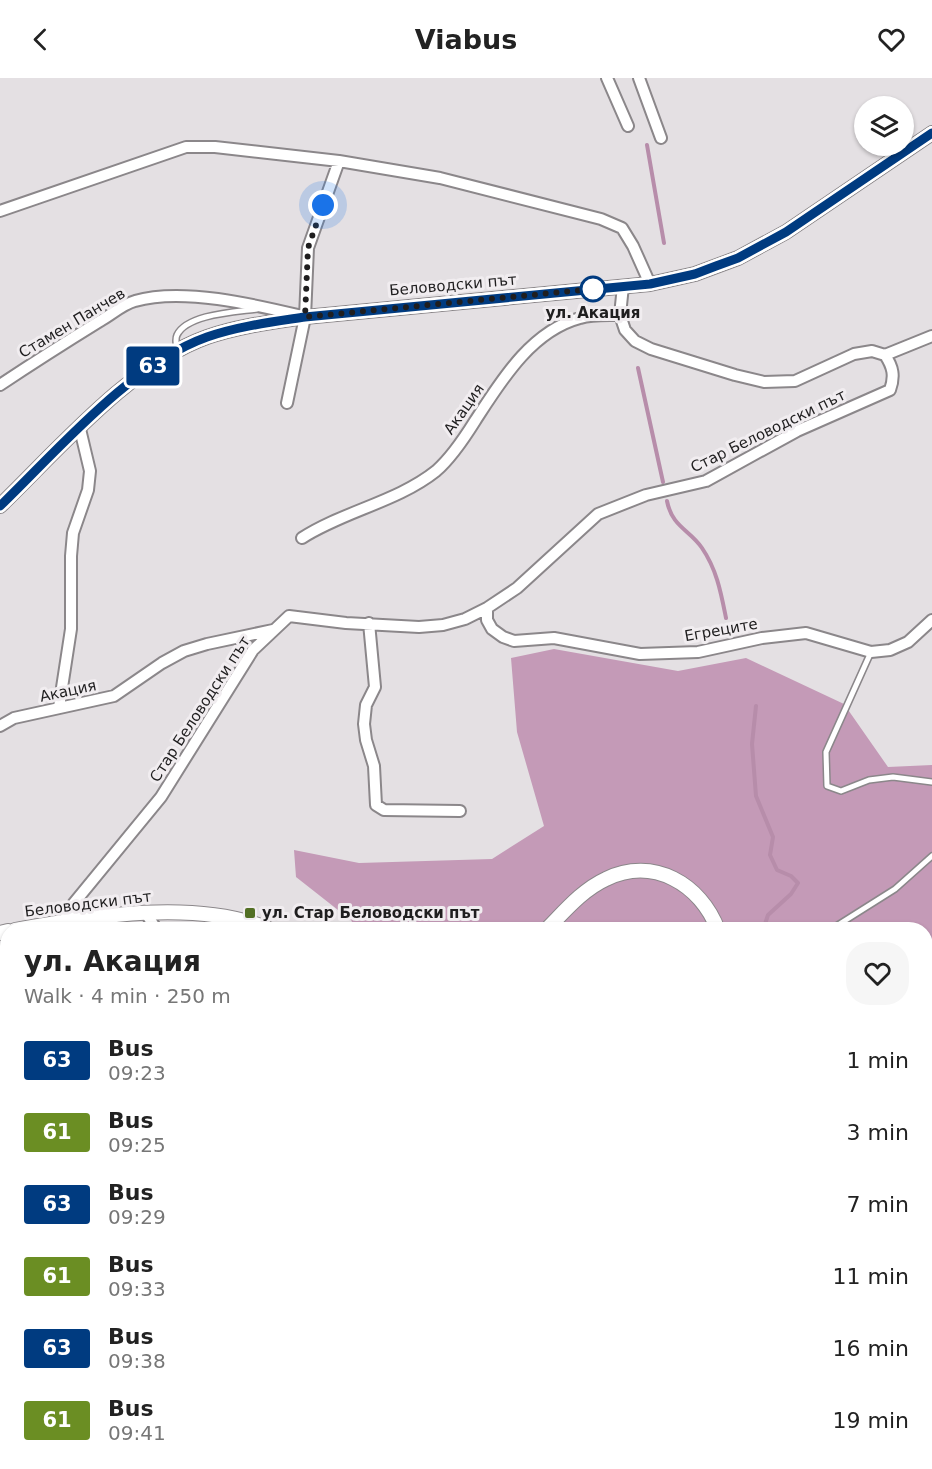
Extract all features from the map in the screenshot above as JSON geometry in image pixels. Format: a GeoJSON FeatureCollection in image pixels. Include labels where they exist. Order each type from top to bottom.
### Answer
{"type":"FeatureCollection","features":[{"type":"Feature","properties":{"kind":"street"},"geometry":{"type":"LineString","coordinates":[[607,78],[628,126]]}},
{"type":"Feature","properties":{"kind":"street"},"geometry":{"type":"LineString","coordinates":[[639,78],[661,138]]}},
{"type":"Feature","properties":{"kind":"street","name":"Беловодски път"},"geometry":{"type":"LineString","coordinates":[[0,506],[110,400],[146,370],[177,351],[205,338],[227,331],[305,317],[650,284],[695,274],[738,258],[786,232],[932,133]]}},
{"type":"Feature","properties":{"kind":"street"},"geometry":{"type":"LineString","coordinates":[[0,211],[186,147],[215,147],[339,161],[440,178],[601,219],[622,228],[650,284]]}},
{"type":"Feature","properties":{"kind":"street"},"geometry":{"type":"LineString","coordinates":[[287,404],[305,317],[308,248],[339,161]]}},
{"type":"Feature","properties":{"kind":"street"},"geometry":{"type":"LineString","coordinates":[[620,315],[623,286]]}},
{"type":"Feature","properties":{"kind":"street","name":"Стамен Панчев"},"geometry":{"type":"LineString","coordinates":[[0,385],[45,354],[134,301],[168,296],[234,301],[305,317]]}},
{"type":"Feature","properties":{"kind":"street","name":"Стар Беловодски път"},"geometry":{"type":"LineString","coordinates":[[64,922],[74,903],[161,797],[253,650],[289,616],[346,623],[419,627],[442,625],[465,619],[487,608],[517,588],[598,514],[646,495],[706,481],[797,431],[890,390],[894,379],[892,365],[885,355],[872,351],[854,354],[795,381],[764,382],[651,349],[635,341],[625,330],[620,315]]}},
{"type":"Feature","properties":{"kind":"street","name":"Акация"},"geometry":{"type":"LineString","coordinates":[[302,538],[315,530],[372,506],[438,469],[466,435],[505,375],[545,335],[581,317],[620,315]]}},
{"type":"Feature","properties":{"kind":"street"},"geometry":{"type":"LineString","coordinates":[[885,355],[932,336]]}},
{"type":"Feature","properties":{"kind":"street"},"geometry":{"type":"LineString","coordinates":[[58,707],[71,629],[71,556],[74,533],[88,490],[90,471],[80,429]]}},
{"type":"Feature","properties":{"kind":"street","name":"Егреците"},"geometry":{"type":"LineString","coordinates":[[487,608],[487,620],[492,629],[514,641],[554,638],[640,654],[698,652],[762,638],[806,633],[871,652],[890,650],[908,642],[932,620]]}},
{"type":"Feature","properties":{"kind":"street"},"geometry":{"type":"LineString","coordinates":[[369,623],[375,687],[366,705],[364,723],[366,740],[374,766],[376,805],[384,810],[460,811]]}},
{"type":"Feature","properties":{"kind":"street","name":"Акация"},"geometry":{"type":"LineString","coordinates":[[0,726],[14,718],[114,696],[162,663],[184,651],[273,630]]}},
{"type":"Feature","properties":{"kind":"street"},"geometry":{"type":"LineString","coordinates":[[554,922],[585,891],[606,878],[629,872],[652,872],[677,879],[693,891],[706,907],[714,922]]}},
{"type":"Feature","properties":{"kind":"street"},"geometry":{"type":"LineString","coordinates":[[145,912],[152,922]]}},
{"type":"Feature","properties":{"kind":"street","name":"Беловодски път"},"geometry":{"type":"LineString","coordinates":[[86,922],[145,912],[216,915],[247,922]]}},
{"type":"Feature","properties":{"kind":"lane"},"geometry":{"type":"LineString","coordinates":[[177,351],[176,337],[183,327],[200,318],[268,308]]}},
{"type":"Feature","properties":{"kind":"lane"},"geometry":{"type":"LineString","coordinates":[[871,652],[826,752],[827,786],[841,791],[869,780],[893,777],[932,782]]}},
{"type":"Feature","properties":{"kind":"lane"},"geometry":{"type":"LineString","coordinates":[[843,922],[895,890],[932,856]]}},
{"type":"Feature","properties":{"kind":"shaded area"},"geometry":{"type":"Polygon","coordinates":[[[554,649],[678,671],[746,658],[844,704],[888,767],[932,765],[932,922],[352,922],[296,877],[294,850],[359,863],[492,859],[544,826],[517,732],[511,658],[554,649]]]}},
{"type":"Feature","properties":{"kind":"waterway"},"geometry":{"type":"LineString","coordinates":[[647,145],[664,243]]}},
{"type":"Feature","properties":{"kind":"waterway"},"geometry":{"type":"LineString","coordinates":[[638,368],[663,482]]}},
{"type":"Feature","properties":{"kind":"waterway"},"geometry":{"type":"LineString","coordinates":[[667,501],[669,510],[677,523],[702,548],[711,565],[726,618]]}},
{"type":"Feature","properties":{"kind":"waterway"},"geometry":{"type":"LineString","coordinates":[[756,706],[752,744],[756,796],[773,837],[770,855],[777,870],[791,876],[798,883],[791,894],[768,915],[766,922]]}},
{"type":"Feature","properties":{"kind":"bus line","name":"63"},"geometry":{"type":"LineString","coordinates":[[0,506],[110,400],[146,370],[177,351],[205,338],[252,325],[341,312],[650,284],[695,274],[738,258],[786,232],[932,133]]}},
{"type":"Feature","properties":{"kind":"place","name":"ул. Акация"},"geometry":{"type":"Point","coordinates":[593,289]}},
{"type":"Feature","properties":{"kind":"place","name":"ул. Стар Беловодски път"},"geometry":{"type":"Point","coordinates":[250,913]}},
{"type":"Feature","properties":{"kind":"route"},"geometry":{"type":"LineString","coordinates":[[323,205],[308,248],[305,317],[603,288],[593,289]]}}]}
